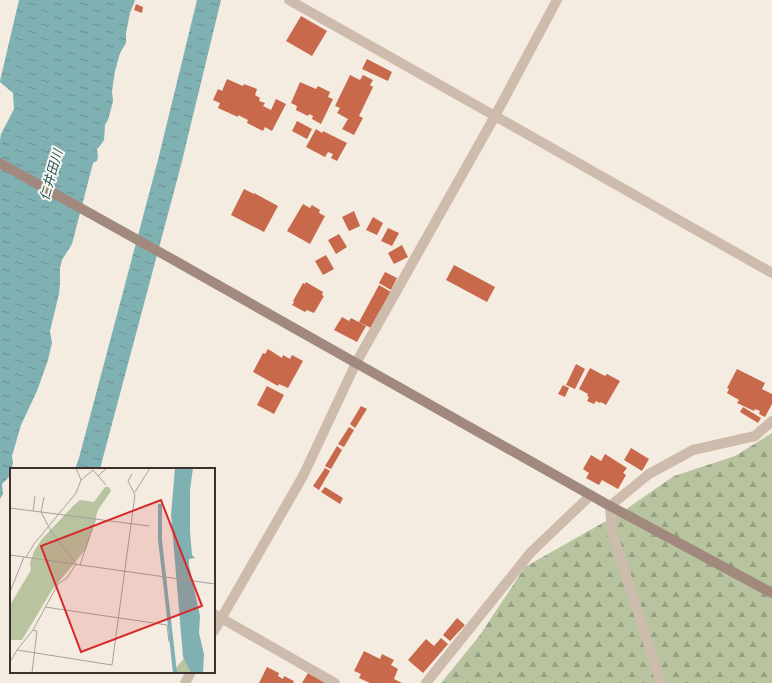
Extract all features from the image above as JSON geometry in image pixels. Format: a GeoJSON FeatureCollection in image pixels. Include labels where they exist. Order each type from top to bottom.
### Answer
{"type":"FeatureCollection","features":[{"type":"Feature","properties":{"kind":"street"},"geometry":{"type":"LineString","coordinates":[[289,0],[772,273]]}},
{"type":"Feature","properties":{"kind":"street"},"geometry":{"type":"LineString","coordinates":[[215,627],[218,616],[303,476],[356,363],[495,116],[557,0]]}},
{"type":"Feature","properties":{"kind":"street"},"geometry":{"type":"LineString","coordinates":[[0,163],[610,506],[772,593]]}},
{"type":"Feature","properties":{"kind":"street"},"geometry":{"type":"LineString","coordinates":[[610,506],[649,474],[693,450],[755,436],[772,421]]}},
{"type":"Feature","properties":{"kind":"street"},"geometry":{"type":"LineString","coordinates":[[426,683],[531,552],[591,495]]}},
{"type":"Feature","properties":{"kind":"street"},"geometry":{"type":"LineString","coordinates":[[610,506],[612,532],[662,683]]}},
{"type":"Feature","properties":{"kind":"street"},"geometry":{"type":"LineString","coordinates":[[218,616],[335,683]]}},
{"type":"Feature","properties":{"kind":"street"},"geometry":{"type":"LineString","coordinates":[[184,683],[190,673]]}},
{"type":"Feature","properties":{"kind":"green space"},"geometry":{"type":"Polygon","coordinates":[[[772,433],[772,683],[441,683],[480,635],[525,567],[622,512],[674,476],[735,456],[772,433]]]}},
{"type":"Feature","properties":{"kind":"water","name":"仁井田川"},"geometry":{"type":"Polygon","coordinates":[[[19,0],[135,0],[130,13],[126,33],[126,43],[120,53],[115,71],[112,91],[113,101],[108,120],[105,125],[104,140],[97,149],[97,161],[93,163],[72,244],[62,260],[60,268],[59,294],[50,331],[52,343],[48,360],[37,391],[21,425],[12,456],[13,463],[12,468],[10,468],[10,476],[2,484],[3,494],[0,499],[0,140],[1,134],[14,109],[13,93],[0,81],[19,0]]]}},
{"type":"Feature","properties":{"kind":"water"},"geometry":{"type":"Polygon","coordinates":[[[197,0],[221,0],[181,165],[100,468],[75,468],[79,458],[158,160],[197,0]]]}},
{"type":"Feature","properties":{"kind":"building"},"geometry":{"type":"Polygon","coordinates":[[[136,4],[143,7],[142,13],[134,10],[136,4]]]}},
{"type":"Feature","properties":{"kind":"building"},"geometry":{"type":"Polygon","coordinates":[[[301,16],[327,31],[312,56],[286,41],[301,16]]]}},
{"type":"Feature","properties":{"kind":"building"},"geometry":{"type":"Polygon","coordinates":[[[367,59],[392,72],[388,81],[362,69],[367,59]]]}},
{"type":"Feature","properties":{"kind":"building"},"geometry":{"type":"Polygon","coordinates":[[[350,75],[360,80],[363,75],[373,80],[370,85],[373,87],[359,116],[363,118],[354,135],[342,129],[348,119],[337,113],[340,108],[335,106],[350,75]]]}},
{"type":"Feature","properties":{"kind":"building"},"geometry":{"type":"Polygon","coordinates":[[[227,79],[243,86],[244,84],[257,89],[255,95],[260,98],[259,101],[265,103],[263,106],[271,110],[276,99],[286,104],[272,131],[265,127],[263,131],[247,123],[248,120],[218,108],[220,103],[213,100],[218,89],[222,91],[227,79]]]}},
{"type":"Feature","properties":{"kind":"building"},"geometry":{"type":"Polygon","coordinates":[[[300,82],[316,89],[318,86],[330,92],[328,97],[333,99],[321,124],[312,119],[313,116],[309,114],[308,116],[296,110],[297,106],[291,103],[300,82]]]}},
{"type":"Feature","properties":{"kind":"building"},"geometry":{"type":"Polygon","coordinates":[[[297,121],[312,129],[307,139],[292,131],[297,121]]]}},
{"type":"Feature","properties":{"kind":"building"},"geometry":{"type":"Polygon","coordinates":[[[316,129],[347,143],[337,161],[331,158],[333,154],[328,152],[325,157],[306,147],[316,129]]]}},
{"type":"Feature","properties":{"kind":"building"},"geometry":{"type":"Polygon","coordinates":[[[244,189],[278,206],[264,232],[231,215],[244,189]]]}},
{"type":"Feature","properties":{"kind":"building"},"geometry":{"type":"Polygon","coordinates":[[[303,204],[310,208],[312,205],[320,210],[319,213],[325,216],[310,244],[287,231],[303,204]]]}},
{"type":"Feature","properties":{"kind":"building"},"geometry":{"type":"Polygon","coordinates":[[[354,211],[360,226],[349,231],[342,217],[354,211]]]}},
{"type":"Feature","properties":{"kind":"building"},"geometry":{"type":"Polygon","coordinates":[[[373,217],[383,223],[377,235],[366,230],[373,217]]]}},
{"type":"Feature","properties":{"kind":"building"},"geometry":{"type":"Polygon","coordinates":[[[388,228],[399,233],[392,246],[381,241],[388,228]]]}},
{"type":"Feature","properties":{"kind":"building"},"geometry":{"type":"Polygon","coordinates":[[[339,234],[347,247],[336,254],[328,240],[339,234]]]}},
{"type":"Feature","properties":{"kind":"building"},"geometry":{"type":"Polygon","coordinates":[[[402,245],[408,257],[394,264],[388,253],[402,245]]]}},
{"type":"Feature","properties":{"kind":"building"},"geometry":{"type":"Polygon","coordinates":[[[326,255],[334,269],[323,275],[315,261],[326,255]]]}},
{"type":"Feature","properties":{"kind":"building"},"geometry":{"type":"Polygon","coordinates":[[[454,265],[495,287],[487,302],[446,280],[454,265]]]}},
{"type":"Feature","properties":{"kind":"building"},"geometry":{"type":"Polygon","coordinates":[[[385,272],[397,278],[391,290],[379,283],[385,272]]]}},
{"type":"Feature","properties":{"kind":"building"},"geometry":{"type":"Polygon","coordinates":[[[306,282],[323,292],[322,295],[324,296],[314,313],[307,310],[305,312],[292,305],[303,283],[305,284],[306,282]]]}},
{"type":"Feature","properties":{"kind":"building"},"geometry":{"type":"Polygon","coordinates":[[[379,285],[391,292],[371,328],[359,322],[379,285]]]}},
{"type":"Feature","properties":{"kind":"building"},"geometry":{"type":"Polygon","coordinates":[[[342,317],[349,321],[351,318],[366,326],[357,342],[334,330],[342,317]]]}},
{"type":"Feature","properties":{"kind":"building"},"geometry":{"type":"Polygon","coordinates":[[[268,349],[282,358],[283,355],[290,359],[292,355],[303,361],[288,388],[279,384],[278,386],[253,372],[263,353],[265,354],[268,349]]]}},
{"type":"Feature","properties":{"kind":"building"},"geometry":{"type":"Polygon","coordinates":[[[576,364],[585,369],[575,389],[566,385],[576,364]]]}},
{"type":"Feature","properties":{"kind":"building"},"geometry":{"type":"Polygon","coordinates":[[[590,368],[605,376],[607,374],[620,381],[606,405],[601,402],[596,401],[594,404],[587,401],[589,397],[587,396],[588,394],[579,389],[590,368]]]}},
{"type":"Feature","properties":{"kind":"building"},"geometry":{"type":"Polygon","coordinates":[[[737,369],[765,383],[762,389],[772,394],[772,404],[765,417],[759,414],[760,411],[755,409],[754,411],[737,403],[739,400],[727,393],[729,389],[727,388],[737,369]]]}},
{"type":"Feature","properties":{"kind":"building"},"geometry":{"type":"Polygon","coordinates":[[[563,385],[569,388],[565,397],[558,394],[563,385]]]}},
{"type":"Feature","properties":{"kind":"building"},"geometry":{"type":"Polygon","coordinates":[[[267,386],[284,395],[274,414],[257,405],[267,386]]]}},
{"type":"Feature","properties":{"kind":"building"},"geometry":{"type":"Polygon","coordinates":[[[361,406],[367,409],[355,428],[350,424],[361,406]]]}},
{"type":"Feature","properties":{"kind":"building"},"geometry":{"type":"Polygon","coordinates":[[[743,407],[761,418],[758,423],[740,412],[743,407]]]}},
{"type":"Feature","properties":{"kind":"building"},"geometry":{"type":"Polygon","coordinates":[[[349,427],[354,430],[344,447],[338,444],[349,427]]]}},
{"type":"Feature","properties":{"kind":"building"},"geometry":{"type":"Polygon","coordinates":[[[337,446],[342,450],[331,469],[325,466],[337,446]]]}},
{"type":"Feature","properties":{"kind":"building"},"geometry":{"type":"Polygon","coordinates":[[[631,448],[649,459],[642,471],[624,460],[631,448]]]}},
{"type":"Feature","properties":{"kind":"building"},"geometry":{"type":"Polygon","coordinates":[[[605,454],[627,468],[623,473],[626,475],[618,489],[602,480],[599,485],[586,478],[589,473],[583,469],[591,455],[601,461],[605,454]]]}},
{"type":"Feature","properties":{"kind":"building"},"geometry":{"type":"Polygon","coordinates":[[[325,468],[330,471],[319,490],[313,486],[325,468]]]}},
{"type":"Feature","properties":{"kind":"building"},"geometry":{"type":"Polygon","coordinates":[[[325,487],[343,498],[340,504],[321,492],[325,487]]]}},
{"type":"Feature","properties":{"kind":"building"},"geometry":{"type":"Polygon","coordinates":[[[457,618],[465,625],[450,641],[443,635],[457,618]]]}},
{"type":"Feature","properties":{"kind":"building"},"geometry":{"type":"Polygon","coordinates":[[[441,638],[448,644],[423,673],[408,660],[426,639],[434,646],[441,638]]]}},
{"type":"Feature","properties":{"kind":"building"},"geometry":{"type":"Polygon","coordinates":[[[364,651],[380,659],[382,654],[394,660],[391,665],[398,669],[394,679],[402,683],[370,683],[359,678],[361,674],[354,671],[364,651]]]}},
{"type":"Feature","properties":{"kind":"building"},"geometry":{"type":"Polygon","coordinates":[[[267,667],[279,673],[278,676],[283,679],[284,676],[294,681],[293,683],[259,683],[267,667]]]}},
{"type":"Feature","properties":{"kind":"building"},"geometry":{"type":"Polygon","coordinates":[[[308,673],[327,683],[302,683],[308,673]]]}}]}
